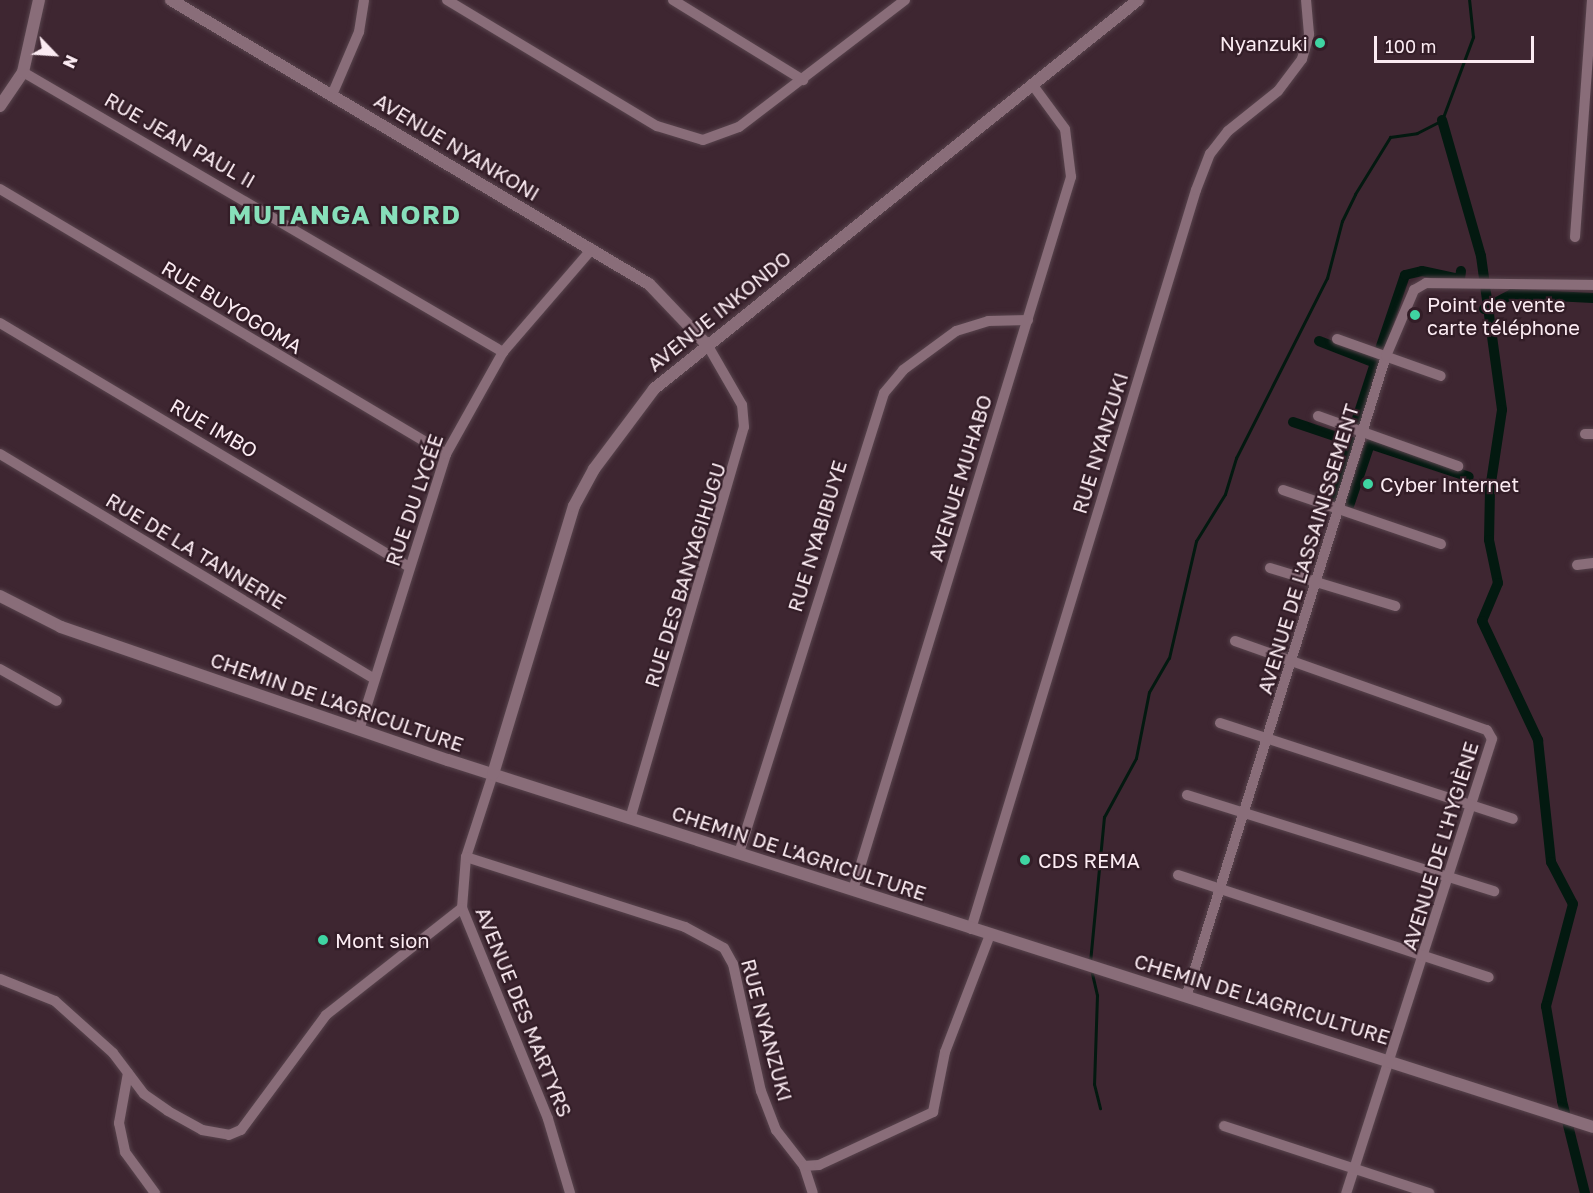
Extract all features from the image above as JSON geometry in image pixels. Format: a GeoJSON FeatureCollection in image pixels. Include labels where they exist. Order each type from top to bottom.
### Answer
{"type":"FeatureCollection","features":[{"type":"Feature","properties":{"kind":"street"},"geometry":{"type":"LineString","coordinates":[[0,106],[23,72],[39,0]]}},
{"type":"Feature","properties":{"kind":"street","name":"AVENUE NYANKONI"},"geometry":{"type":"LineString","coordinates":[[171,0],[592,249],[665,298],[708,346]]}},
{"type":"Feature","properties":{"kind":"street"},"geometry":{"type":"LineString","coordinates":[[333,94],[359,32],[364,0]]}},
{"type":"Feature","properties":{"kind":"street"},"geometry":{"type":"LineString","coordinates":[[447,0],[638,115],[691,139],[726,135],[803,80],[900,1]]}},
{"type":"Feature","properties":{"kind":"street"},"geometry":{"type":"LineString","coordinates":[[673,0],[803,80]]}},
{"type":"Feature","properties":{"kind":"street","name":"AVENUE INKONDO"},"geometry":{"type":"LineString","coordinates":[[494,774],[574,506],[594,469],[654,389],[1138,0]]}},
{"type":"Feature","properties":{"kind":"street","name":"RUE NYANZUKI"},"geometry":{"type":"LineString","coordinates":[[971,929],[1196,190],[1222,138],[1278,91],[1302,59],[1309,34],[1306,0]]}},
{"type":"Feature","properties":{"kind":"street"},"geometry":{"type":"LineString","coordinates":[[1575,237],[1589,106],[1592,0]]}},
{"type":"Feature","properties":{"kind":"street","name":"RUE JEAN PAUL II"},"geometry":{"type":"LineString","coordinates":[[23,72],[503,352]]}},
{"type":"Feature","properties":{"kind":"street","name":"AVENUE MUHABO"},"geometry":{"type":"LineString","coordinates":[[853,891],[1063,208],[1071,152],[1065,129],[1032,84]]}},
{"type":"Feature","properties":{"kind":"street","name":"RUE BUYOGOMA"},"geometry":{"type":"LineString","coordinates":[[0,189],[446,454]]}},
{"type":"Feature","properties":{"kind":"street","name":"RUE DU LYCÉE"},"geometry":{"type":"LineString","coordinates":[[359,730],[446,454],[503,352],[592,249]]}},
{"type":"Feature","properties":{"kind":"street","name":"AVENUE DE L'ASSAINISSEMENT"},"geometry":{"type":"LineString","coordinates":[[1187,994],[1269,738],[1386,356],[1406,304],[1414,290],[1426,283],[1593,285]]}},
{"type":"Feature","properties":{"kind":"street","name":"RUE NYABIBUYE"},"geometry":{"type":"LineString","coordinates":[[739,854],[884,393],[903,370],[956,331],[988,321],[1028,320]]}},
{"type":"Feature","properties":{"kind":"street","name":"RUE IMBO"},"geometry":{"type":"LineString","coordinates":[[0,323],[409,567]]}},
{"type":"Feature","properties":{"kind":"street"},"geometry":{"type":"LineString","coordinates":[[1337,339],[1441,376]]}},
{"type":"Feature","properties":{"kind":"street","name":"RUE DES BANYAGIHUGU"},"geometry":{"type":"LineString","coordinates":[[630,819],[742,438],[742,405],[708,346]]}},
{"type":"Feature","properties":{"kind":"street"},"geometry":{"type":"LineString","coordinates":[[1318,416],[1458,466]]}},
{"type":"Feature","properties":{"kind":"street","name":"RUE DE LA TANNERIE"},"geometry":{"type":"LineString","coordinates":[[0,454],[374,678]]}},
{"type":"Feature","properties":{"kind":"street"},"geometry":{"type":"LineString","coordinates":[[1283,490],[1441,544]]}},
{"type":"Feature","properties":{"kind":"street"},"geometry":{"type":"LineString","coordinates":[[1577,565],[1593,563]]}},
{"type":"Feature","properties":{"kind":"street"},"geometry":{"type":"LineString","coordinates":[[1270,568],[1395,606]]}},
{"type":"Feature","properties":{"kind":"street","name":"CHEMIN DE L'AGRICULTURE"},"geometry":{"type":"LineString","coordinates":[[1,599],[61,627],[359,730],[971,929],[1117,975],[1187,994],[1390,1059],[1593,1127]]}},
{"type":"Feature","properties":{"kind":"street","name":"AVENUE DE L'HYGIÈNE"},"geometry":{"type":"LineString","coordinates":[[1235,640],[1487,729],[1492,739],[1426,954],[1346,1193]]}},
{"type":"Feature","properties":{"kind":"street"},"geometry":{"type":"LineString","coordinates":[[0,669],[57,702]]}},
{"type":"Feature","properties":{"kind":"street"},"geometry":{"type":"LineString","coordinates":[[1220,723],[1472,802],[1513,819]]}},
{"type":"Feature","properties":{"kind":"street","name":"AVENUE DES MARTYRS"},"geometry":{"type":"LineString","coordinates":[[494,774],[466,857],[462,908],[544,1108],[570,1193]]}},
{"type":"Feature","properties":{"kind":"street"},"geometry":{"type":"LineString","coordinates":[[1187,795],[1494,891]]}},
{"type":"Feature","properties":{"kind":"street","name":"RUE NYANZUKI"},"geometry":{"type":"LineString","coordinates":[[466,857],[685,927],[724,948],[734,964],[761,1090],[776,1130],[804,1166],[813,1193]]}},
{"type":"Feature","properties":{"kind":"street"},"geometry":{"type":"LineString","coordinates":[[1178,875],[1426,954],[1489,977]]}},
{"type":"Feature","properties":{"kind":"street"},"geometry":{"type":"LineString","coordinates":[[0,979],[55,1001],[128,1072],[144,1094],[202,1130],[219,1135],[241,1130],[326,1015],[462,908]]}},
{"type":"Feature","properties":{"kind":"street"},"geometry":{"type":"LineString","coordinates":[[804,1166],[819,1165],[933,1112],[945,1052],[990,935]]}},
{"type":"Feature","properties":{"kind":"street"},"geometry":{"type":"LineString","coordinates":[[128,1072],[119,1123],[123,1143],[155,1193]]}},
{"type":"Feature","properties":{"kind":"street"},"geometry":{"type":"LineString","coordinates":[[1224,1126],[1429,1193]]}},
{"type":"Feature","properties":{"kind":"waterway"},"geometry":{"type":"LineString","coordinates":[[1090,962],[1104,817],[1136,758],[1149,692],[1169,658],[1196,541],[1225,494],[1236,458],[1327,278],[1342,221],[1355,194],[1390,137],[1417,133],[1442,120],[1473,37],[1469,0]]}},
{"type":"Feature","properties":{"kind":"waterway"},"geometry":{"type":"LineString","coordinates":[[1442,120],[1481,256],[1502,410],[1490,489],[1489,540],[1498,583],[1482,621],[1538,740],[1551,862],[1573,904],[1546,1006],[1562,1101],[1585,1193]]}},
{"type":"Feature","properties":{"kind":"waterway"},"geometry":{"type":"LineString","coordinates":[[1380,349],[1405,275],[1422,271],[1460,279],[1461,271]]}},
{"type":"Feature","properties":{"kind":"waterway"},"geometry":{"type":"LineString","coordinates":[[1484,309],[1512,294],[1593,298]]}},
{"type":"Feature","properties":{"kind":"waterway"},"geometry":{"type":"LineString","coordinates":[[1319,341],[1375,363],[1355,425]]}},
{"type":"Feature","properties":{"kind":"waterway"},"geometry":{"type":"LineString","coordinates":[[1293,422],[1352,442],[1329,503]]}},
{"type":"Feature","properties":{"kind":"waterway"},"geometry":{"type":"LineString","coordinates":[[1349,506],[1370,444],[1469,477]]}},
{"type":"Feature","properties":{"kind":"waterway"},"geometry":{"type":"LineString","coordinates":[[1091,969],[1097,995],[1094,1084],[1100,1108]]}},
{"type":"Feature","properties":{"kind":"place","name":"Nyanzuki"},"geometry":{"type":"Point","coordinates":[1320,43]}},
{"type":"Feature","properties":{"kind":"place","name":"Point de vente carte téléphone"},"geometry":{"type":"Point","coordinates":[1415,315]}},
{"type":"Feature","properties":{"kind":"place","name":"Cyber Internet"},"geometry":{"type":"Point","coordinates":[1368,484]}},
{"type":"Feature","properties":{"kind":"place","name":"CDS REMA"},"geometry":{"type":"Point","coordinates":[1025,860]}},
{"type":"Feature","properties":{"kind":"place","name":"Mont sion"},"geometry":{"type":"Point","coordinates":[323,940]}},
{"type":"Feature","properties":{"kind":"district","name":"MUTANGA NORD"},"geometry":{"type":"Point","coordinates":[345,215]}}]}
